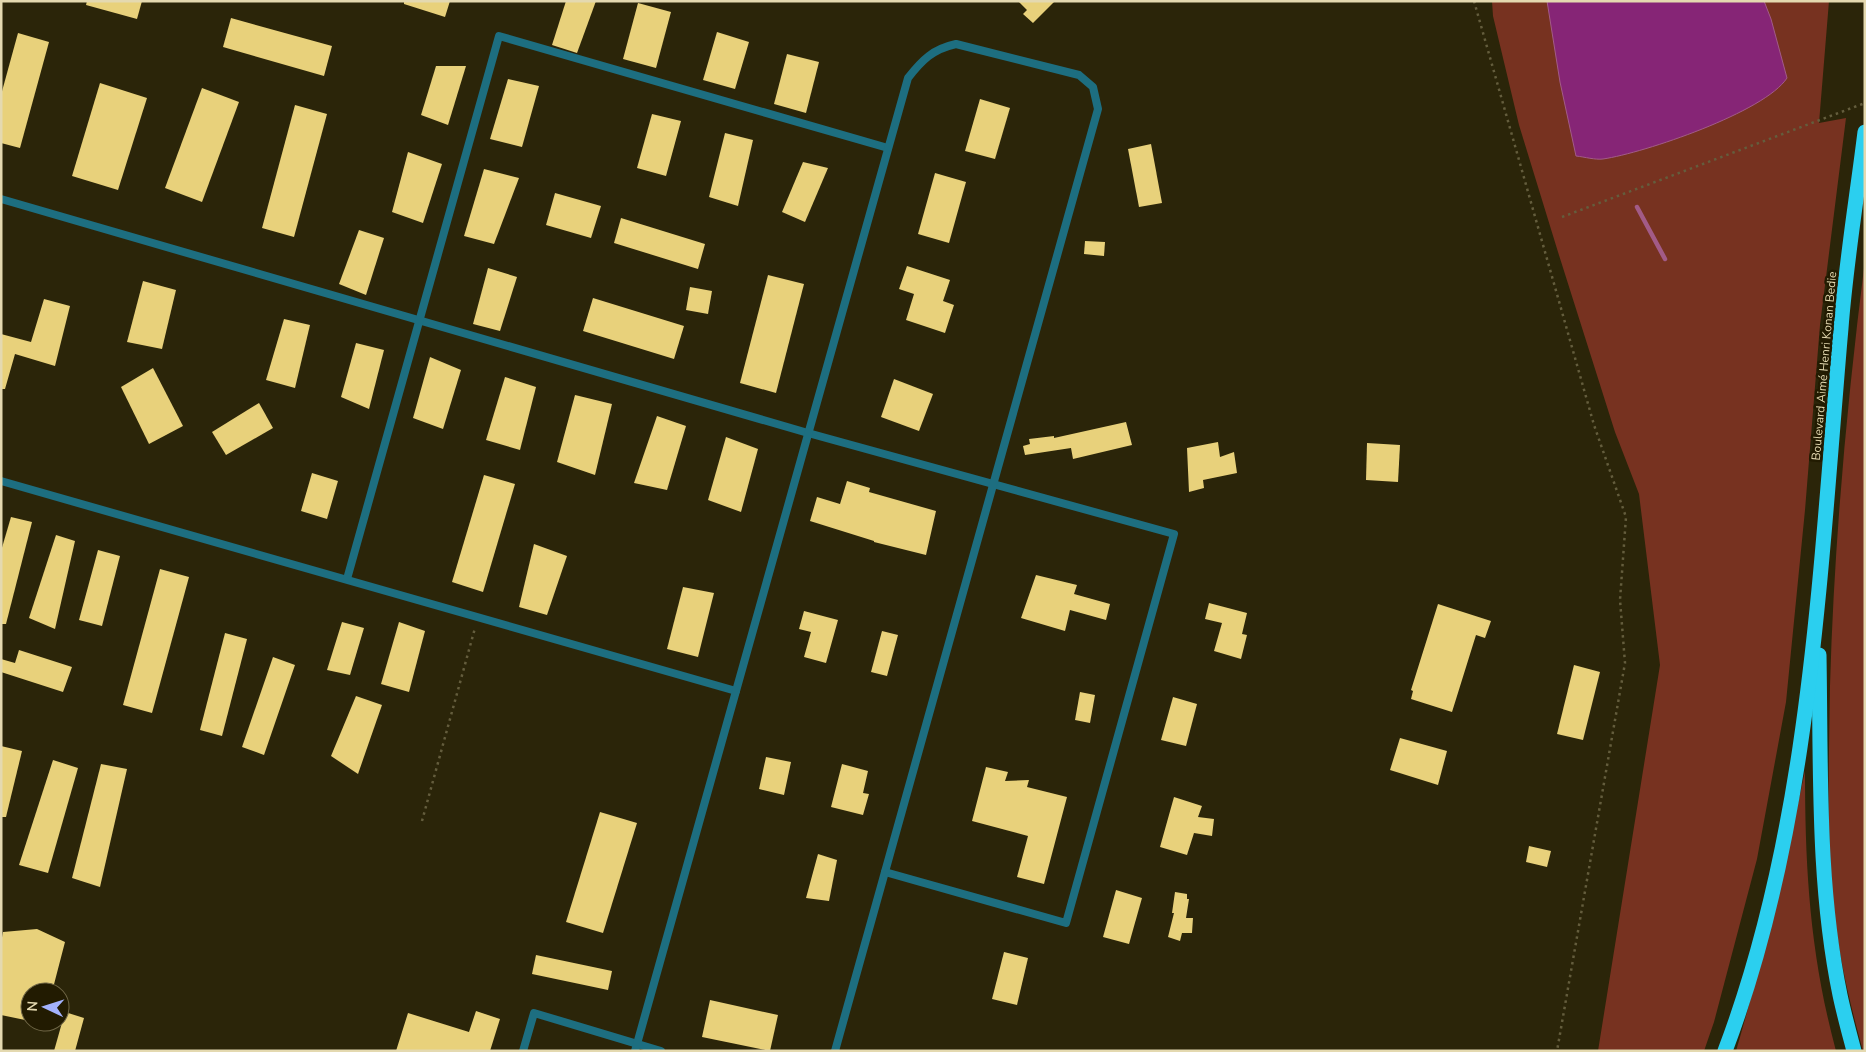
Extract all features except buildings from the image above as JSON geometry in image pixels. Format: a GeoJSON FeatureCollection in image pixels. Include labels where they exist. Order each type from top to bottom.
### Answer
{"type":"FeatureCollection","features":[{"type":"Feature","properties":{"kind":"highway","name":"Boulevard Aimé Henri Konan Bedie"},"geometry":{"type":"LineString","coordinates":[[1819,603],[1841,324],[1865,132]]}},
{"type":"Feature","properties":{"kind":"highway"},"geometry":{"type":"LineString","coordinates":[[1725,1051],[1757,958],[1778,862],[1797,758],[1819,603]]}},
{"type":"Feature","properties":{"kind":"highway"},"geometry":{"type":"LineString","coordinates":[[1819,603],[1822,828],[1827,903],[1840,995],[1854,1051]]}},
{"type":"Feature","properties":{"kind":"lane"},"geometry":{"type":"LineString","coordinates":[[347,579],[499,36],[888,148]]}},
{"type":"Feature","properties":{"kind":"lane"},"geometry":{"type":"LineString","coordinates":[[636,1047],[908,78],[923,58],[940,47],[956,44],[1079,75],[1093,87],[1098,109],[835,1051]]}},
{"type":"Feature","properties":{"kind":"lane"},"geometry":{"type":"LineString","coordinates":[[1,199],[808,433],[1174,534],[1066,923],[884,872]]}},
{"type":"Feature","properties":{"kind":"lane"},"geometry":{"type":"LineString","coordinates":[[1,481],[478,616],[736,692]]}},
{"type":"Feature","properties":{"kind":"lane"},"geometry":{"type":"LineString","coordinates":[[523,1051],[534,1013],[636,1047],[661,1051]]}},
{"type":"Feature","properties":{"kind":"path"},"geometry":{"type":"LineString","coordinates":[[1474,1],[1594,426],[1626,517],[1620,600],[1625,663],[1557,1051]]}},
{"type":"Feature","properties":{"kind":"path"},"geometry":{"type":"LineString","coordinates":[[1562,217],[1865,103]]}},
{"type":"Feature","properties":{"kind":"path"},"geometry":{"type":"LineString","coordinates":[[422,821],[478,616]]}},
{"type":"Feature","properties":{"kind":"shaded area"},"geometry":{"type":"Polygon","coordinates":[[[1492,1],[1829,1],[1819,123],[1846,118],[1820,325],[1805,510],[1786,702],[1757,859],[1714,1022],[1704,1051],[1598,1051],[1660,665],[1639,494],[1615,432],[1519,125],[1493,16],[1492,1]]]}},
{"type":"Feature","properties":{"kind":"shaded area"},"geometry":{"type":"Polygon","coordinates":[[[1547,1],[1764,1],[1771,19],[1787,78],[1774,91],[1755,104],[1730,117],[1673,140],[1646,149],[1603,159],[1576,156],[1560,82],[1547,1]]]}},
{"type":"Feature","properties":{"kind":"shaded area"},"geometry":{"type":"Polygon","coordinates":[[[1865,260],[1865,1051],[1863,1051],[1846,981],[1836,928],[1831,882],[1829,798],[1830,686],[1838,526],[1852,366],[1865,260]]]}},
{"type":"Feature","properties":{"kind":"shaded area"},"geometry":{"type":"Polygon","coordinates":[[[1805,771],[1806,843],[1811,912],[1820,980],[1836,1051],[1736,1051],[1773,911],[1805,771]]]}},
{"type":"Feature","properties":{"kind":"waterway"},"geometry":{"type":"LineString","coordinates":[[1637,207],[1665,259]]}}]}
